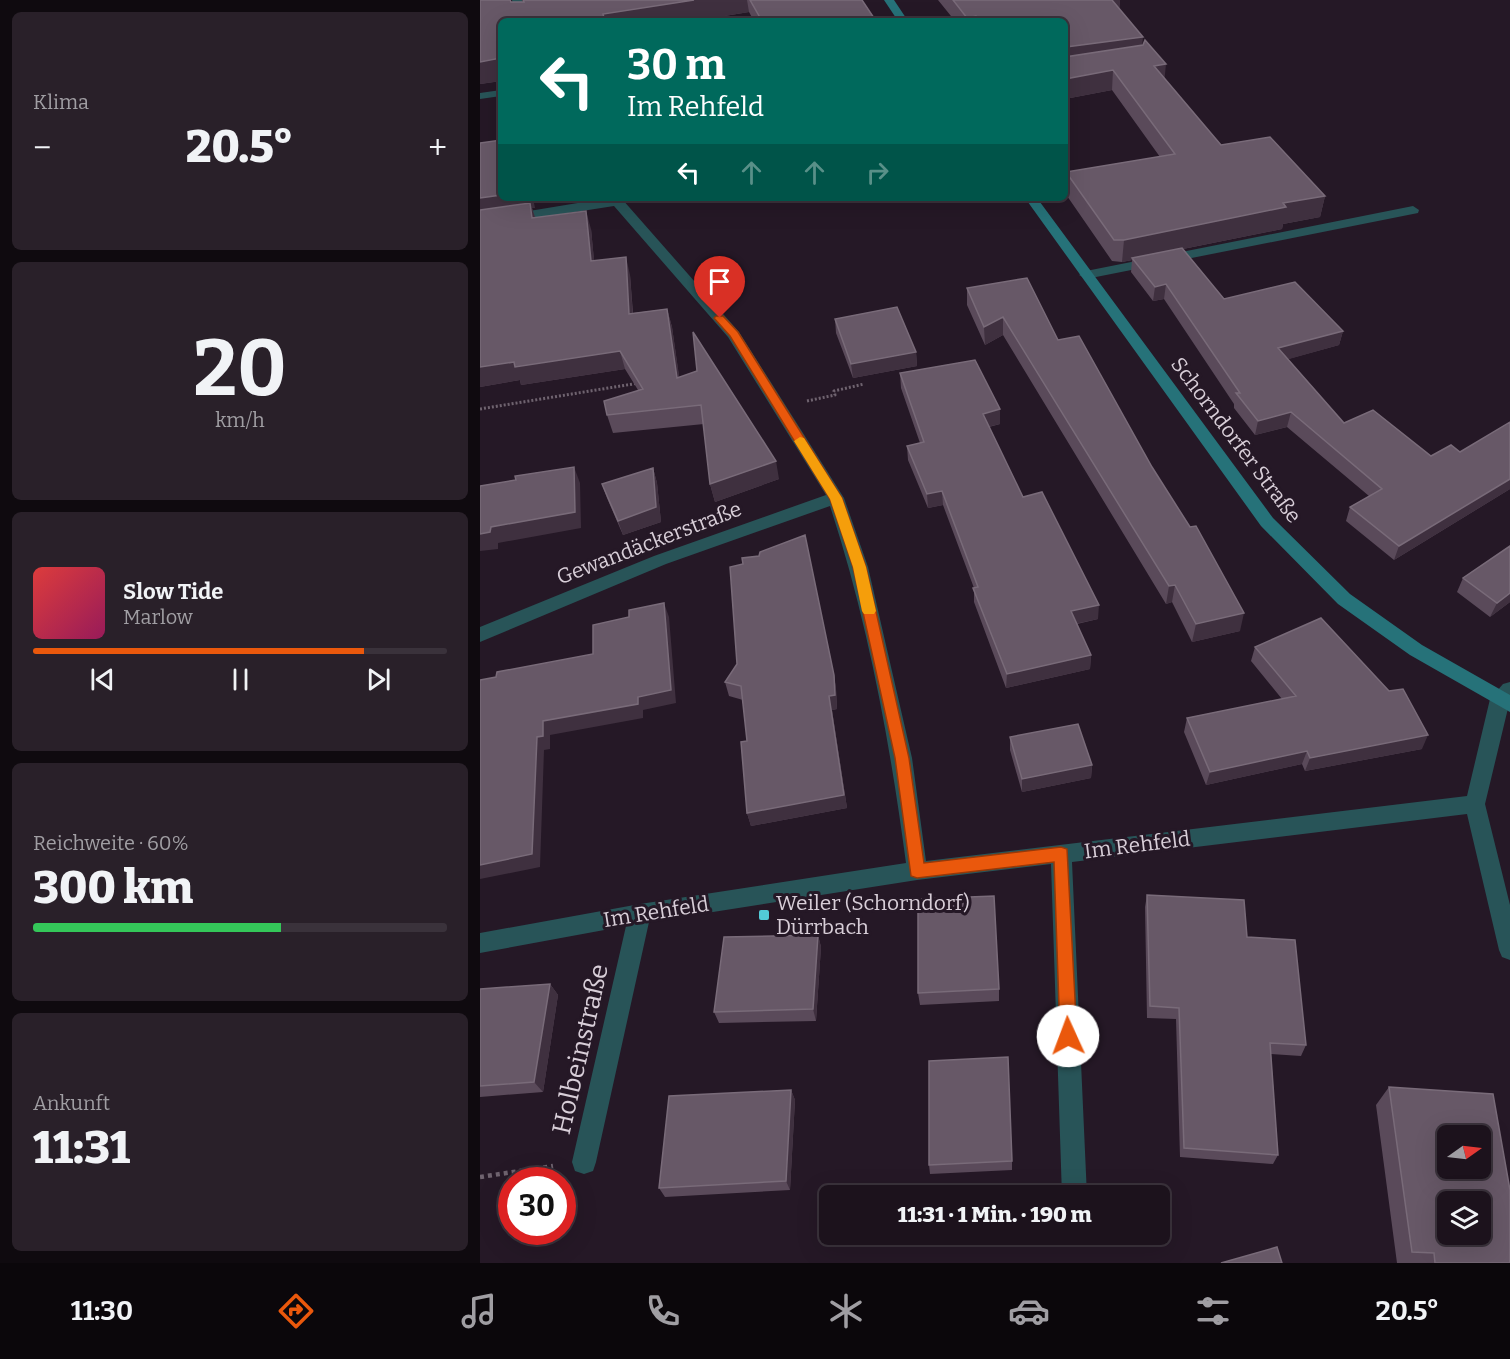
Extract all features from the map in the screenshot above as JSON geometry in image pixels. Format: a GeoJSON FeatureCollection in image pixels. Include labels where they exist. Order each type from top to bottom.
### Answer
{"type":"FeatureCollection","features":[{"type":"Feature","properties":{"kind":"street"},"geometry":{"type":"LineString","coordinates":[[517,0],[523,18]]}},
{"type":"Feature","properties":{"kind":"street"},"geometry":{"type":"LineString","coordinates":[[889,0],[901,18]]}},
{"type":"Feature","properties":{"kind":"street"},"geometry":{"type":"LineString","coordinates":[[480,96],[498,93]]}},
{"type":"Feature","properties":{"kind":"street"},"geometry":{"type":"LineString","coordinates":[[480,223],[610,201]]}},
{"type":"Feature","properties":{"kind":"street"},"geometry":{"type":"LineString","coordinates":[[617,201],[734,334],[836,498],[859,567],[902,758],[917,871]]}},
{"type":"Feature","properties":{"kind":"street","name":"Schorndorfer Straße"},"geometry":{"type":"LineString","coordinates":[[1033,201],[1267,522],[1344,599],[1416,650],[1506,698]]}},
{"type":"Feature","properties":{"kind":"street"},"geometry":{"type":"LineString","coordinates":[[1086,275],[1413,210]]}},
{"type":"Feature","properties":{"kind":"street","name":"Gewandäckerstraße"},"geometry":{"type":"LineString","coordinates":[[480,635],[660,560],[836,498]]}},
{"type":"Feature","properties":{"kind":"street"},"geometry":{"type":"LineString","coordinates":[[1506,698],[1475,804],[1510,950]]}},
{"type":"Feature","properties":{"kind":"street","name":"Im Rehfeld"},"geometry":{"type":"LineString","coordinates":[[480,943],[640,914],[917,871],[1475,804]]}},
{"type":"Feature","properties":{"kind":"street"},"geometry":{"type":"LineString","coordinates":[[1061,854],[1075,1185]]}},
{"type":"Feature","properties":{"kind":"street","name":"Holbeinstraße"},"geometry":{"type":"LineString","coordinates":[[584,1162],[640,914]]}},
{"type":"Feature","properties":{"kind":"path"},"geometry":{"type":"LineString","coordinates":[[480,409],[650,382]]}},
{"type":"Feature","properties":{"kind":"path"},"geometry":{"type":"LineString","coordinates":[[835,395],[834,391],[864,384]]}},
{"type":"Feature","properties":{"kind":"path"},"geometry":{"type":"LineString","coordinates":[[480,1177],[584,1162]]}},
{"type":"Feature","properties":{"kind":"building"},"geometry":{"type":"Polygon","coordinates":[[[480,0],[524,2],[523,0],[694,0],[603,14],[604,18],[498,18],[498,59],[480,62],[480,0]]]}},
{"type":"Feature","properties":{"kind":"building"},"geometry":{"type":"Polygon","coordinates":[[[750,0],[862,0],[874,18],[760,18],[750,0]]]}},
{"type":"Feature","properties":{"kind":"building"},"geometry":{"type":"Polygon","coordinates":[[[953,0],[1112,0],[1143,37],[1068,47],[1068,18],[977,18],[976,16],[967,18],[953,0]]]}},
{"type":"Feature","properties":{"kind":"building"},"geometry":{"type":"Polygon","coordinates":[[[1145,40],[1166,64],[1154,66],[1221,145],[1270,137],[1325,196],[1283,203],[1286,207],[1124,240],[1114,240],[1068,172],[1175,154],[1113,70],[1068,78],[1068,57],[1143,45],[1145,40]]]}},
{"type":"Feature","properties":{"kind":"building"},"geometry":{"type":"Polygon","coordinates":[[[498,140],[498,195],[480,198],[480,143],[498,140]]]}},
{"type":"Feature","properties":{"kind":"building"},"geometry":{"type":"Polygon","coordinates":[[[530,203],[532,218],[586,211],[591,261],[626,257],[629,314],[667,309],[677,378],[697,371],[693,332],[776,461],[710,484],[701,405],[607,415],[604,401],[643,389],[620,351],[515,367],[514,362],[480,367],[480,210],[530,203]]]}},
{"type":"Feature","properties":{"kind":"building"},"geometry":{"type":"Polygon","coordinates":[[[1182,248],[1224,299],[1295,282],[1343,331],[1278,348],[1344,423],[1373,410],[1431,456],[1451,445],[1460,452],[1510,422],[1510,479],[1399,546],[1350,507],[1382,489],[1291,412],[1258,421],[1236,393],[1240,393],[1166,284],[1155,287],[1132,258],[1182,248]]]}},
{"type":"Feature","properties":{"kind":"building"},"geometry":{"type":"Polygon","coordinates":[[[1027,278],[1058,340],[1079,336],[1152,467],[1190,527],[1196,526],[1244,613],[1196,624],[1175,585],[1169,586],[1003,317],[984,327],[967,288],[1027,278]]]}},
{"type":"Feature","properties":{"kind":"building"},"geometry":{"type":"Polygon","coordinates":[[[897,307],[916,352],[851,364],[835,319],[897,307]]]}},
{"type":"Feature","properties":{"kind":"building"},"geometry":{"type":"Polygon","coordinates":[[[975,360],[1000,409],[983,414],[1023,497],[1042,492],[1099,605],[1071,611],[1091,655],[1007,674],[973,588],[978,587],[942,491],[927,494],[907,446],[924,442],[900,373],[975,360]]]}},
{"type":"Feature","properties":{"kind":"building"},"geometry":{"type":"Polygon","coordinates":[[[574,467],[575,512],[491,527],[490,532],[480,534],[480,486],[516,480],[515,476],[574,467]]]}},
{"type":"Feature","properties":{"kind":"building"},"geometry":{"type":"Polygon","coordinates":[[[653,468],[656,507],[618,521],[602,484],[653,468]]]}},
{"type":"Feature","properties":{"kind":"building"},"geometry":{"type":"Polygon","coordinates":[[[805,535],[834,675],[835,695],[829,696],[844,795],[747,813],[741,742],[747,741],[741,686],[725,682],[737,664],[730,567],[743,564],[742,558],[759,556],[760,552],[805,535]]]}},
{"type":"Feature","properties":{"kind":"building"},"geometry":{"type":"Polygon","coordinates":[[[1510,546],[1510,593],[1497,603],[1463,578],[1510,546]]]}},
{"type":"Feature","properties":{"kind":"building"},"geometry":{"type":"Polygon","coordinates":[[[664,603],[671,690],[638,697],[638,704],[543,721],[543,736],[537,737],[532,854],[480,865],[480,680],[496,677],[497,672],[593,654],[593,625],[629,617],[629,610],[664,603]]]}},
{"type":"Feature","properties":{"kind":"building"},"geometry":{"type":"Polygon","coordinates":[[[1321,618],[1389,691],[1403,689],[1428,735],[1310,758],[1307,751],[1210,772],[1187,718],[1296,696],[1255,647],[1321,618]]]}},
{"type":"Feature","properties":{"kind":"building"},"geometry":{"type":"Polygon","coordinates":[[[1078,724],[1092,765],[1022,779],[1010,737],[1078,724]]]}},
{"type":"Feature","properties":{"kind":"building"},"geometry":{"type":"Polygon","coordinates":[[[1147,895],[1244,900],[1247,937],[1295,940],[1306,1045],[1270,1043],[1278,1155],[1184,1148],[1179,1008],[1150,1006],[1147,895]]]}},
{"type":"Feature","properties":{"kind":"building"},"geometry":{"type":"Polygon","coordinates":[[[994,896],[999,989],[918,993],[918,899],[994,896]]]}},
{"type":"Feature","properties":{"kind":"building"},"geometry":{"type":"Polygon","coordinates":[[[818,935],[813,1009],[714,1012],[724,937],[818,935]]]}},
{"type":"Feature","properties":{"kind":"building"},"geometry":{"type":"Polygon","coordinates":[[[550,984],[534,1082],[480,1086],[480,989],[550,984]]]}},
{"type":"Feature","properties":{"kind":"building"},"geometry":{"type":"Polygon","coordinates":[[[1008,1057],[1012,1161],[929,1165],[929,1061],[1008,1057]]]}},
{"type":"Feature","properties":{"kind":"building"},"geometry":{"type":"Polygon","coordinates":[[[1389,1087],[1493,1094],[1510,1190],[1510,1263],[1435,1263],[1434,1253],[1412,1252],[1389,1087]]]}},
{"type":"Feature","properties":{"kind":"building"},"geometry":{"type":"Polygon","coordinates":[[[791,1090],[786,1181],[659,1188],[669,1096],[791,1090]]]}},
{"type":"Feature","properties":{"kind":"building"},"geometry":{"type":"Polygon","coordinates":[[[1277,1247],[1282,1263],[1221,1263],[1277,1247]]]}},
{"type":"Feature","properties":{"kind":"slow traffic"},"geometry":{"type":"LineString","coordinates":[[800,441],[836,498],[859,567],[869,611]]}},
{"type":"Feature","properties":{"kind":"place","name":"Weiler (Schorndorf) Dürrbach"},"geometry":{"type":"Point","coordinates":[764,915]}},
{"type":"Feature","properties":{"kind":"route"},"geometry":{"type":"LineString","coordinates":[[720,318],[734,334],[836,498],[859,567],[902,758],[917,871],[1061,854],[1068,1036]]}}]}
